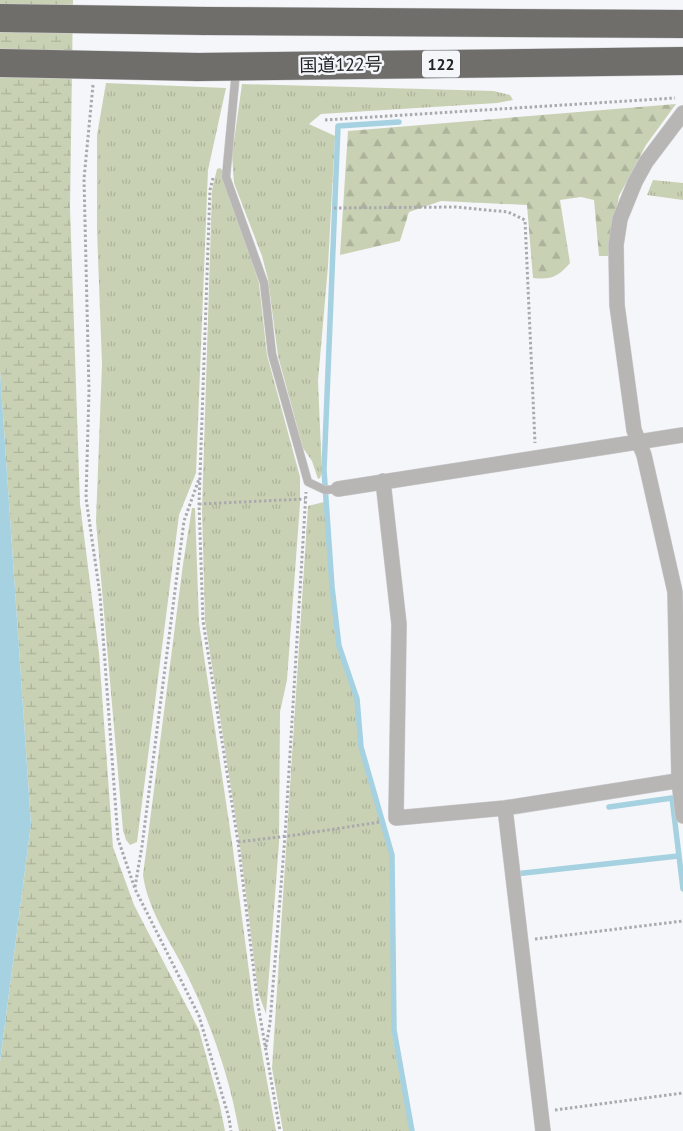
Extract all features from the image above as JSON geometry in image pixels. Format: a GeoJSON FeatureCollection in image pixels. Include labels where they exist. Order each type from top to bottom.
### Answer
{"type":"FeatureCollection","features":[{"type":"Feature","properties":{"kind":"highway"},"geometry":{"type":"LineString","coordinates":[[0,18],[683,24]]}},
{"type":"Feature","properties":{"kind":"highway","name":"国道122号"},"geometry":{"type":"LineString","coordinates":[[0,63],[198,67],[683,61]]}},
{"type":"Feature","properties":{"kind":"street"},"geometry":{"type":"LineString","coordinates":[[683,113],[646,162],[627,200],[616,245],[617,305],[634,430],[644,455],[675,592],[683,816]]}},
{"type":"Feature","properties":{"kind":"street"},"geometry":{"type":"LineString","coordinates":[[338,488],[683,435]]}},
{"type":"Feature","properties":{"kind":"street"},"geometry":{"type":"LineString","coordinates":[[383,481],[399,624],[396,818],[505,808],[681,781]]}},
{"type":"Feature","properties":{"kind":"street"},"geometry":{"type":"LineString","coordinates":[[505,808],[543,1131]]}},
{"type":"Feature","properties":{"kind":"lane"},"geometry":{"type":"LineString","coordinates":[[238,66],[226,177],[264,284],[272,354],[308,482],[325,490],[338,488]]}},
{"type":"Feature","properties":{"kind":"path"},"geometry":{"type":"LineString","coordinates":[[93,78],[84,179],[89,391],[86,498],[100,595],[118,839],[135,889],[199,1016],[229,1118],[231,1131]]}},
{"type":"Feature","properties":{"kind":"path"},"geometry":{"type":"LineString","coordinates":[[325,120],[683,98]]}},
{"type":"Feature","properties":{"kind":"path"},"geometry":{"type":"LineString","coordinates":[[213,174],[210,190],[199,504],[203,621],[238,842],[258,1004],[280,1131]]}},
{"type":"Feature","properties":{"kind":"path"},"geometry":{"type":"LineString","coordinates":[[334,208],[456,206],[508,212],[525,220],[536,457]]}},
{"type":"Feature","properties":{"kind":"path"},"geometry":{"type":"LineString","coordinates":[[135,889],[184,521],[200,476]]}},
{"type":"Feature","properties":{"kind":"path"},"geometry":{"type":"LineString","coordinates":[[266,1050],[270,1023],[285,836],[305,499],[308,482]]}},
{"type":"Feature","properties":{"kind":"path"},"geometry":{"type":"LineString","coordinates":[[199,504],[305,499]]}},
{"type":"Feature","properties":{"kind":"path"},"geometry":{"type":"LineString","coordinates":[[238,842],[385,821]]}},
{"type":"Feature","properties":{"kind":"path"},"geometry":{"type":"LineString","coordinates":[[520,940],[683,921]]}},
{"type":"Feature","properties":{"kind":"path"},"geometry":{"type":"LineString","coordinates":[[540,1112],[683,1093]]}},
{"type":"Feature","properties":{"kind":"green space"},"geometry":{"type":"Polygon","coordinates":[[[0,0],[73,0],[70,207],[80,504],[99,653],[113,847],[134,905],[199,1030],[225,1131],[0,1131],[0,1062],[31,824],[0,371],[0,0]]]}},
{"type":"Feature","properties":{"kind":"green space"},"geometry":{"type":"Polygon","coordinates":[[[106,83],[226,88],[208,170],[196,473],[179,515],[137,842],[130,845],[126,840],[123,830],[96,521],[102,364],[97,230],[97,135],[106,83]]]}},
{"type":"Feature","properties":{"kind":"green space"},"geometry":{"type":"Polygon","coordinates":[[[242,84],[494,91],[510,95],[513,100],[497,103],[321,114],[309,124],[335,136],[328,266],[318,381],[322,473],[318,479],[312,461],[303,448],[278,356],[268,279],[262,256],[234,183],[232,155],[242,84]]]}},
{"type":"Feature","properties":{"kind":"green space"},"geometry":{"type":"Polygon","coordinates":[[[676,104],[646,145],[619,196],[608,256],[599,256],[594,200],[581,197],[560,200],[570,263],[562,272],[549,278],[533,278],[527,205],[441,201],[409,212],[400,241],[340,255],[348,131],[676,104]]]}},
{"type":"Feature","properties":{"kind":"green space"},"geometry":{"type":"Polygon","coordinates":[[[220,168],[259,283],[267,355],[300,477],[300,504],[287,680],[280,712],[279,843],[266,1014],[258,992],[240,846],[205,621],[202,510],[212,190],[217,169],[220,168]]]}},
{"type":"Feature","properties":{"kind":"green space"},"geometry":{"type":"Polygon","coordinates":[[[653,180],[683,183],[683,200],[647,195],[653,180]]]}},
{"type":"Feature","properties":{"kind":"green space"},"geometry":{"type":"Polygon","coordinates":[[[324,502],[330,588],[337,644],[355,699],[359,748],[390,855],[392,1033],[410,1131],[283,1131],[272,1068],[308,506],[324,502]]]}},
{"type":"Feature","properties":{"kind":"green space"},"geometry":{"type":"Polygon","coordinates":[[[192,508],[195,508],[199,623],[232,842],[254,1009],[276,1131],[239,1131],[231,1092],[213,1034],[189,979],[150,902],[143,875],[183,564],[192,508]]]}},
{"type":"Feature","properties":{"kind":"water"},"geometry":{"type":"Polygon","coordinates":[[[0,371],[31,824],[0,1062],[0,371]]]}},
{"type":"Feature","properties":{"kind":"waterway"},"geometry":{"type":"LineString","coordinates":[[399,122],[338,126],[324,470],[332,587],[339,646],[357,699],[361,747],[392,855],[394,1030],[412,1131]]}},
{"type":"Feature","properties":{"kind":"waterway"},"geometry":{"type":"LineString","coordinates":[[609,807],[672,798],[683,889]]}},
{"type":"Feature","properties":{"kind":"waterway"},"geometry":{"type":"LineString","coordinates":[[515,874],[678,856]]}}]}
